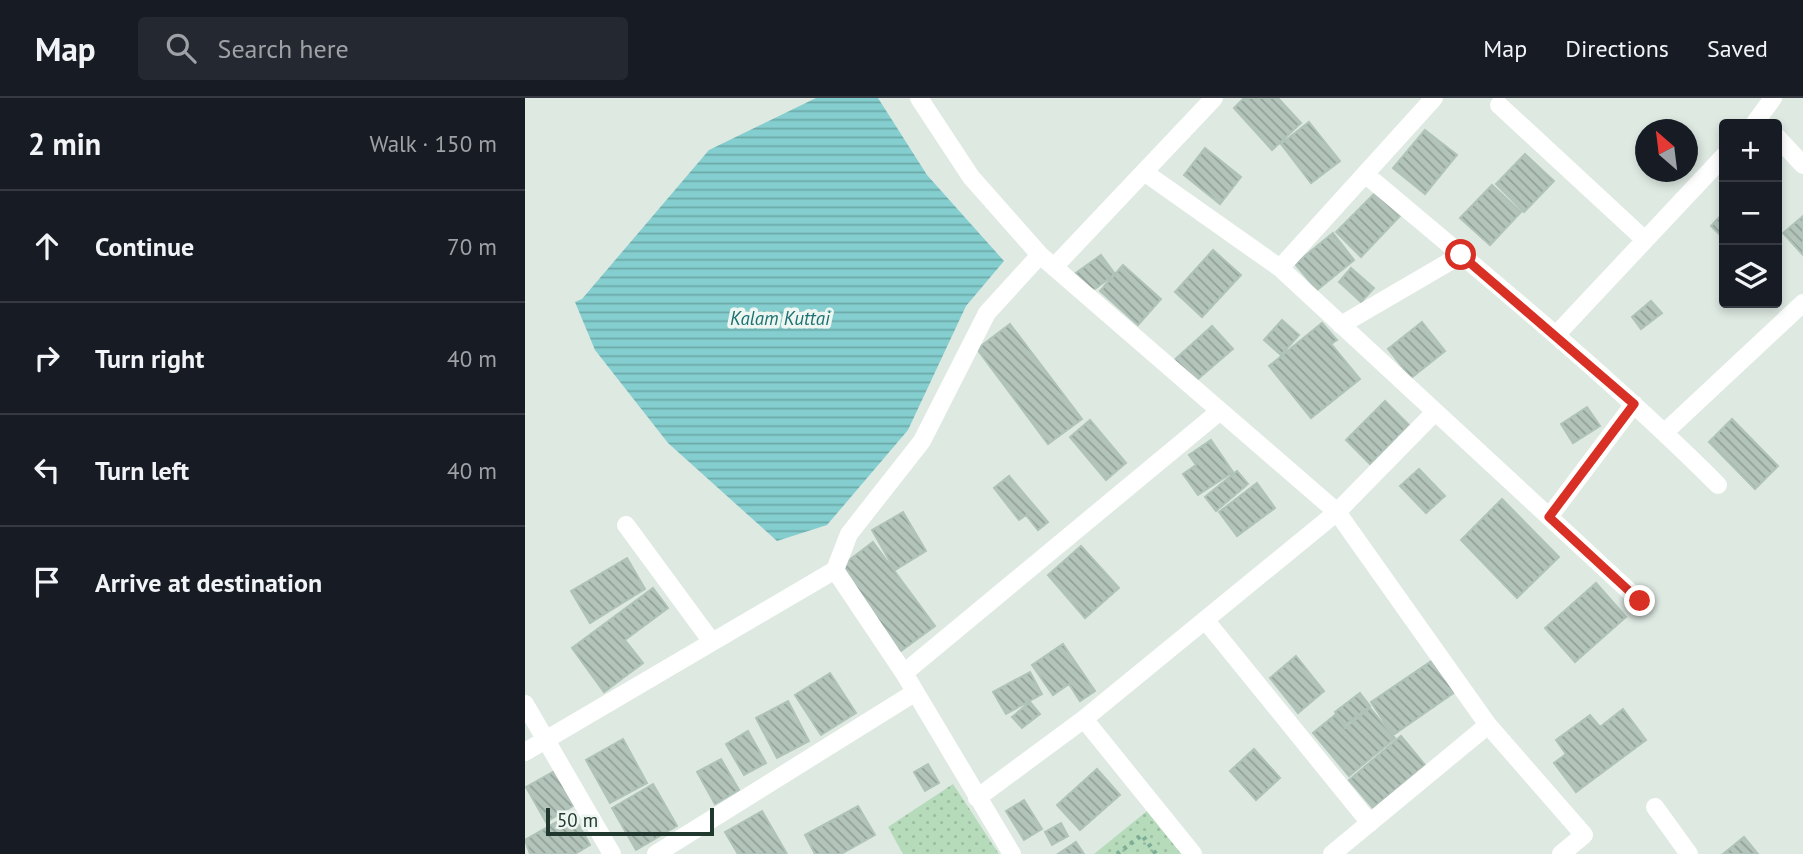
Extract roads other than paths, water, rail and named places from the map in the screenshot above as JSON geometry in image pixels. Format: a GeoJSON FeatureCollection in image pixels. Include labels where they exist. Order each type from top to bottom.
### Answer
{"type":"FeatureCollection","features":[{"type":"Feature","properties":{"kind":"street"},"geometry":{"type":"LineString","coordinates":[[919,98],[971,177],[1040,255],[1337,512],[1488,725],[1584,835],[1561,854]]}},
{"type":"Feature","properties":{"kind":"street"},"geometry":{"type":"LineString","coordinates":[[1054,267],[1214,98]]}},
{"type":"Feature","properties":{"kind":"street"},"geometry":{"type":"LineString","coordinates":[[1280,268],[1434,98]]}},
{"type":"Feature","properties":{"kind":"street"},"geometry":{"type":"LineString","coordinates":[[1761,119],[1773,98]]}},
{"type":"Feature","properties":{"kind":"street"},"geometry":{"type":"LineString","coordinates":[[1499,105],[1645,240]]}},
{"type":"Feature","properties":{"kind":"street"},"geometry":{"type":"LineString","coordinates":[[1782,142],[1803,165]]}},
{"type":"Feature","properties":{"kind":"street"},"geometry":{"type":"LineString","coordinates":[[1556,335],[1719,161]]}},
{"type":"Feature","properties":{"kind":"street"},"geometry":{"type":"LineString","coordinates":[[1145,172],[1280,268],[1640,601]]}},
{"type":"Feature","properties":{"kind":"street"},"geometry":{"type":"LineString","coordinates":[[1365,174],[1556,335],[1665,432],[1718,485]]}},
{"type":"Feature","properties":{"kind":"street"},"geometry":{"type":"LineString","coordinates":[[525,752],[835,570],[849,534],[922,441],[987,313],[1040,255]]}},
{"type":"Feature","properties":{"kind":"street"},"geometry":{"type":"LineString","coordinates":[[1341,325],[1461,255]]}},
{"type":"Feature","properties":{"kind":"street"},"geometry":{"type":"LineString","coordinates":[[1665,432],[1803,303]]}},
{"type":"Feature","properties":{"kind":"street"},"geometry":{"type":"LineString","coordinates":[[1549,517],[1634,404]]}},
{"type":"Feature","properties":{"kind":"street"},"geometry":{"type":"LineString","coordinates":[[904,673],[1220,411]]}},
{"type":"Feature","properties":{"kind":"street"},"geometry":{"type":"LineString","coordinates":[[977,798],[1084,719],[1337,512],[1435,412]]}},
{"type":"Feature","properties":{"kind":"street"},"geometry":{"type":"LineString","coordinates":[[626,525],[712,642]]}},
{"type":"Feature","properties":{"kind":"street"},"geometry":{"type":"LineString","coordinates":[[835,570],[904,673],[1013,854]]}},
{"type":"Feature","properties":{"kind":"street"},"geometry":{"type":"LineString","coordinates":[[1206,621],[1370,824]]}},
{"type":"Feature","properties":{"kind":"street"},"geometry":{"type":"LineString","coordinates":[[656,854],[914,693]]}},
{"type":"Feature","properties":{"kind":"street"},"geometry":{"type":"LineString","coordinates":[[525,704],[612,854]]}},
{"type":"Feature","properties":{"kind":"street"},"geometry":{"type":"LineString","coordinates":[[1084,719],[1193,854]]}},
{"type":"Feature","properties":{"kind":"street"},"geometry":{"type":"LineString","coordinates":[[1332,854],[1488,725]]}},
{"type":"Feature","properties":{"kind":"street"},"geometry":{"type":"LineString","coordinates":[[1655,807],[1689,854]]}},
{"type":"Feature","properties":{"kind":"water","name":"Kalam Kuttai"},"geometry":{"type":"Polygon","coordinates":[[[816,98],[878,98],[927,175],[1004,261],[966,306],[908,430],[827,525],[777,541],[668,443],[595,350],[575,302],[582,299],[709,150],[816,98]]]}}]}
